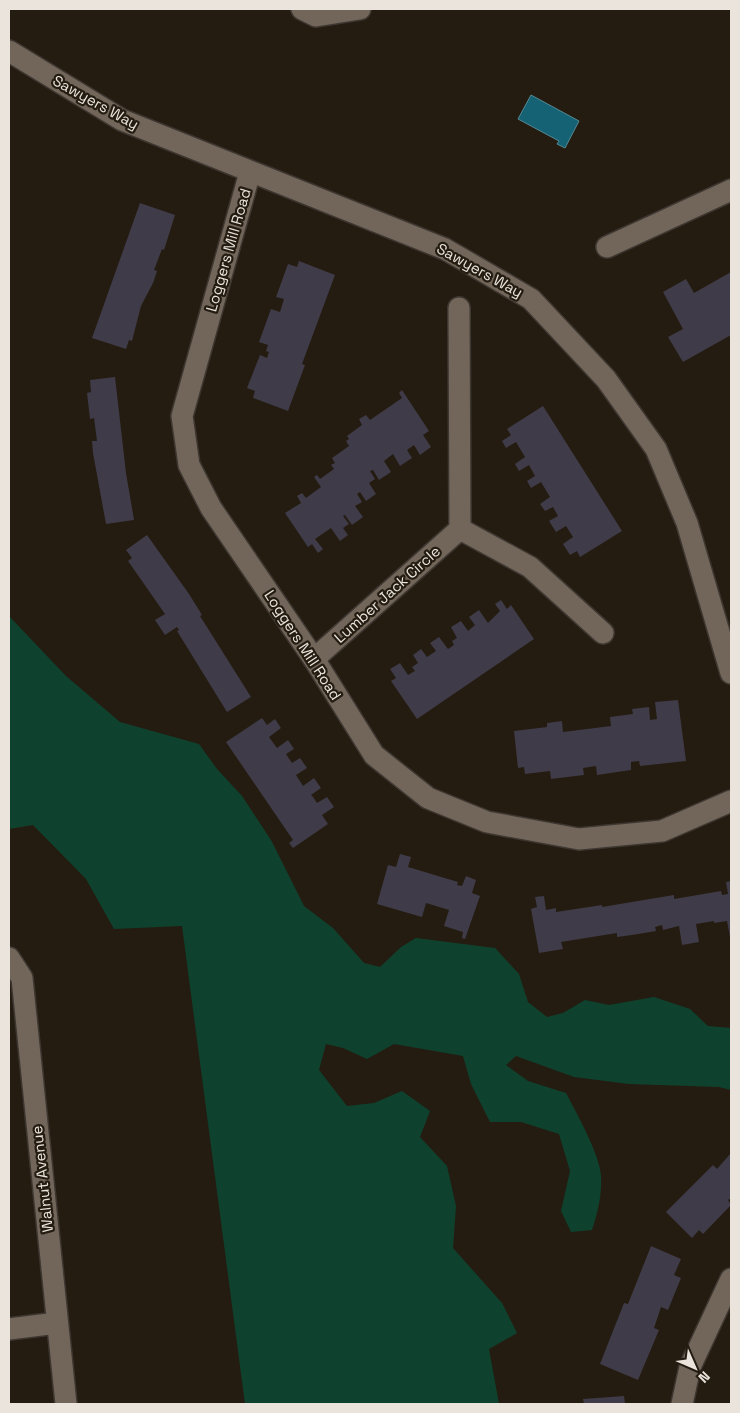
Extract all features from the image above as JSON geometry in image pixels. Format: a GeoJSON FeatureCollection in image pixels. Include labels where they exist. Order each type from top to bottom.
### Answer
{"type":"FeatureCollection","features":[{"type":"Feature","properties":{"kind":"street"},"geometry":{"type":"LineString","coordinates":[[302,9],[316,16],[360,9]]}},
{"type":"Feature","properties":{"kind":"street","name":"Sawyers Way"},"geometry":{"type":"LineString","coordinates":[[9,51],[122,120],[445,249],[531,299],[606,379],[656,449],[687,523],[731,673]]}},
{"type":"Feature","properties":{"kind":"street","name":"Loggers Mill Road"},"geometry":{"type":"LineString","coordinates":[[250,172],[182,416],[189,465],[211,508],[314,659],[374,755],[428,798],[487,822],[579,839],[662,830],[731,801]]}},
{"type":"Feature","properties":{"kind":"street"},"geometry":{"type":"LineString","coordinates":[[608,247],[731,190]]}},
{"type":"Feature","properties":{"kind":"street"},"geometry":{"type":"LineString","coordinates":[[459,308],[460,529],[530,567],[603,632]]}},
{"type":"Feature","properties":{"kind":"street","name":"Lumber Jack Circle"},"geometry":{"type":"LineString","coordinates":[[314,659],[460,529]]}},
{"type":"Feature","properties":{"kind":"street","name":"Walnut Avenue"},"geometry":{"type":"LineString","coordinates":[[9,958],[22,978],[66,1404]]}},
{"type":"Feature","properties":{"kind":"street"},"geometry":{"type":"LineString","coordinates":[[682,1404],[690,1367],[731,1279]]}},
{"type":"Feature","properties":{"kind":"street"},"geometry":{"type":"LineString","coordinates":[[9,1329],[57,1323]]}},
{"type":"Feature","properties":{"kind":"green space"},"geometry":{"type":"Polygon","coordinates":[[[9,616],[66,676],[120,722],[199,744],[217,769],[242,796],[271,840],[304,906],[333,928],[364,963],[380,967],[401,947],[416,938],[495,948],[519,974],[528,1002],[547,1017],[563,1013],[585,1000],[609,1005],[654,997],[690,1009],[708,1026],[731,1028],[731,1090],[719,1087],[629,1084],[574,1077],[516,1056],[506,1065],[528,1081],[566,1093],[597,1157],[600,1167],[601,1190],[592,1230],[571,1232],[561,1211],[570,1171],[559,1134],[521,1122],[490,1122],[471,1084],[463,1056],[394,1044],[367,1059],[343,1048],[326,1044],[319,1070],[347,1106],[374,1103],[402,1091],[430,1111],[420,1137],[447,1166],[456,1206],[453,1248],[502,1303],[517,1333],[489,1349],[499,1404],[245,1404],[182,926],[114,929],[86,879],[33,825],[9,829],[9,616]]]}},
{"type":"Feature","properties":{"kind":"water"},"geometry":{"type":"Polygon","coordinates":[[[531,95],[579,121],[565,148],[557,144],[559,141],[518,119],[531,95]]]}},
{"type":"Feature","properties":{"kind":"building"},"geometry":{"type":"Polygon","coordinates":[[[140,203],[175,215],[164,250],[162,249],[154,270],[157,271],[153,283],[141,306],[132,341],[129,340],[126,349],[92,338],[140,203]]]}},
{"type":"Feature","properties":{"kind":"building"},"geometry":{"type":"Polygon","coordinates":[[[299,261],[335,275],[302,364],[305,365],[288,411],[253,398],[255,391],[247,388],[260,355],[267,358],[269,352],[266,351],[268,345],[259,342],[271,309],[280,312],[284,299],[276,297],[288,264],[297,267],[299,261]]]}},
{"type":"Feature","properties":{"kind":"building"},"geometry":{"type":"Polygon","coordinates":[[[731,272],[731,335],[683,362],[668,337],[683,329],[663,292],[686,279],[694,293],[731,272]]]}},
{"type":"Feature","properties":{"kind":"building"},"geometry":{"type":"Polygon","coordinates":[[[115,377],[126,473],[134,520],[106,524],[93,453],[92,441],[97,441],[94,418],[90,419],[87,393],[91,392],[90,380],[115,377]]]}},
{"type":"Feature","properties":{"kind":"building"},"geometry":{"type":"Polygon","coordinates":[[[402,390],[429,431],[423,435],[431,447],[420,455],[414,445],[407,450],[412,458],[400,466],[393,454],[384,461],[391,472],[379,480],[373,470],[370,471],[375,479],[369,483],[376,494],[366,501],[360,492],[357,494],[362,502],[355,506],[363,517],[352,525],[345,515],[343,516],[349,524],[343,528],[348,535],[340,541],[331,528],[315,539],[323,549],[318,553],[312,544],[308,547],[285,513],[301,503],[297,496],[302,493],[306,498],[321,487],[314,477],[317,475],[320,479],[334,469],[331,465],[335,463],[332,458],[349,446],[346,441],[349,439],[347,436],[362,425],[359,419],[366,415],[370,420],[402,398],[399,393],[402,390]]]}},
{"type":"Feature","properties":{"kind":"building"},"geometry":{"type":"Polygon","coordinates":[[[543,406],[622,531],[580,557],[577,551],[570,555],[563,544],[573,537],[566,526],[556,532],[549,521],[558,516],[553,507],[545,511],[540,504],[550,497],[541,482],[531,488],[527,481],[535,476],[529,465],[519,471],[515,464],[525,457],[516,442],[506,448],[502,441],[511,435],[507,429],[543,406]]]}},
{"type":"Feature","properties":{"kind":"building"},"geometry":{"type":"Polygon","coordinates":[[[147,535],[189,594],[202,615],[200,616],[251,697],[227,712],[177,631],[179,630],[177,627],[165,635],[155,620],[165,614],[128,561],[132,558],[126,550],[147,535]]]}},
{"type":"Feature","properties":{"kind":"building"},"geometry":{"type":"Polygon","coordinates":[[[501,600],[507,609],[511,605],[534,639],[417,719],[391,681],[396,678],[390,669],[400,663],[408,675],[415,671],[412,667],[418,663],[413,655],[421,649],[427,657],[436,651],[430,643],[439,637],[448,649],[454,645],[452,641],[457,638],[451,627],[461,621],[468,631],[475,625],[469,617],[479,610],[488,623],[500,611],[495,604],[501,600]]]}},
{"type":"Feature","properties":{"kind":"building"},"geometry":{"type":"Polygon","coordinates":[[[678,700],[686,761],[640,766],[639,761],[631,762],[631,770],[597,775],[596,766],[583,768],[584,775],[551,779],[550,771],[525,774],[524,767],[518,768],[514,731],[547,727],[547,723],[562,721],[563,732],[611,726],[610,717],[633,714],[632,709],[649,707],[650,720],[657,719],[655,702],[678,700]]]}},
{"type":"Feature","properties":{"kind":"building"},"geometry":{"type":"Polygon","coordinates":[[[262,718],[267,725],[275,719],[281,728],[269,737],[277,748],[288,740],[294,749],[286,754],[292,763],[300,758],[307,768],[296,775],[303,786],[314,778],[321,788],[311,795],[317,803],[327,797],[334,807],[322,815],[328,824],[293,848],[289,843],[293,840],[226,742],[262,718]]]}},
{"type":"Feature","properties":{"kind":"building"},"geometry":{"type":"Polygon","coordinates":[[[400,854],[411,857],[408,867],[458,882],[457,885],[462,886],[466,876],[476,880],[472,893],[480,896],[465,939],[462,938],[463,932],[444,926],[449,910],[426,903],[422,917],[377,904],[388,865],[396,867],[400,854]]]}},
{"type":"Feature","properties":{"kind":"building"},"geometry":{"type":"Polygon","coordinates":[[[731,881],[731,942],[727,921],[714,923],[714,921],[696,924],[699,942],[682,945],[679,926],[663,930],[662,925],[655,927],[656,931],[617,937],[617,933],[561,942],[563,949],[539,953],[531,909],[537,907],[535,897],[544,896],[546,910],[556,908],[556,912],[602,905],[602,907],[674,895],[674,899],[721,891],[722,895],[728,894],[726,882],[731,881]]]}},
{"type":"Feature","properties":{"kind":"building"},"geometry":{"type":"Polygon","coordinates":[[[731,1153],[731,1198],[728,1200],[731,1205],[703,1234],[699,1230],[692,1238],[666,1212],[713,1165],[717,1169],[731,1153]]]}},
{"type":"Feature","properties":{"kind":"building"},"geometry":{"type":"Polygon","coordinates":[[[651,1246],[681,1259],[674,1275],[681,1278],[668,1310],[661,1307],[654,1328],[659,1330],[638,1380],[600,1364],[624,1303],[628,1304],[651,1246]]]}},
{"type":"Feature","properties":{"kind":"building"},"geometry":{"type":"Polygon","coordinates":[[[624,1396],[625,1404],[584,1404],[583,1399],[624,1396]]]}}]}
